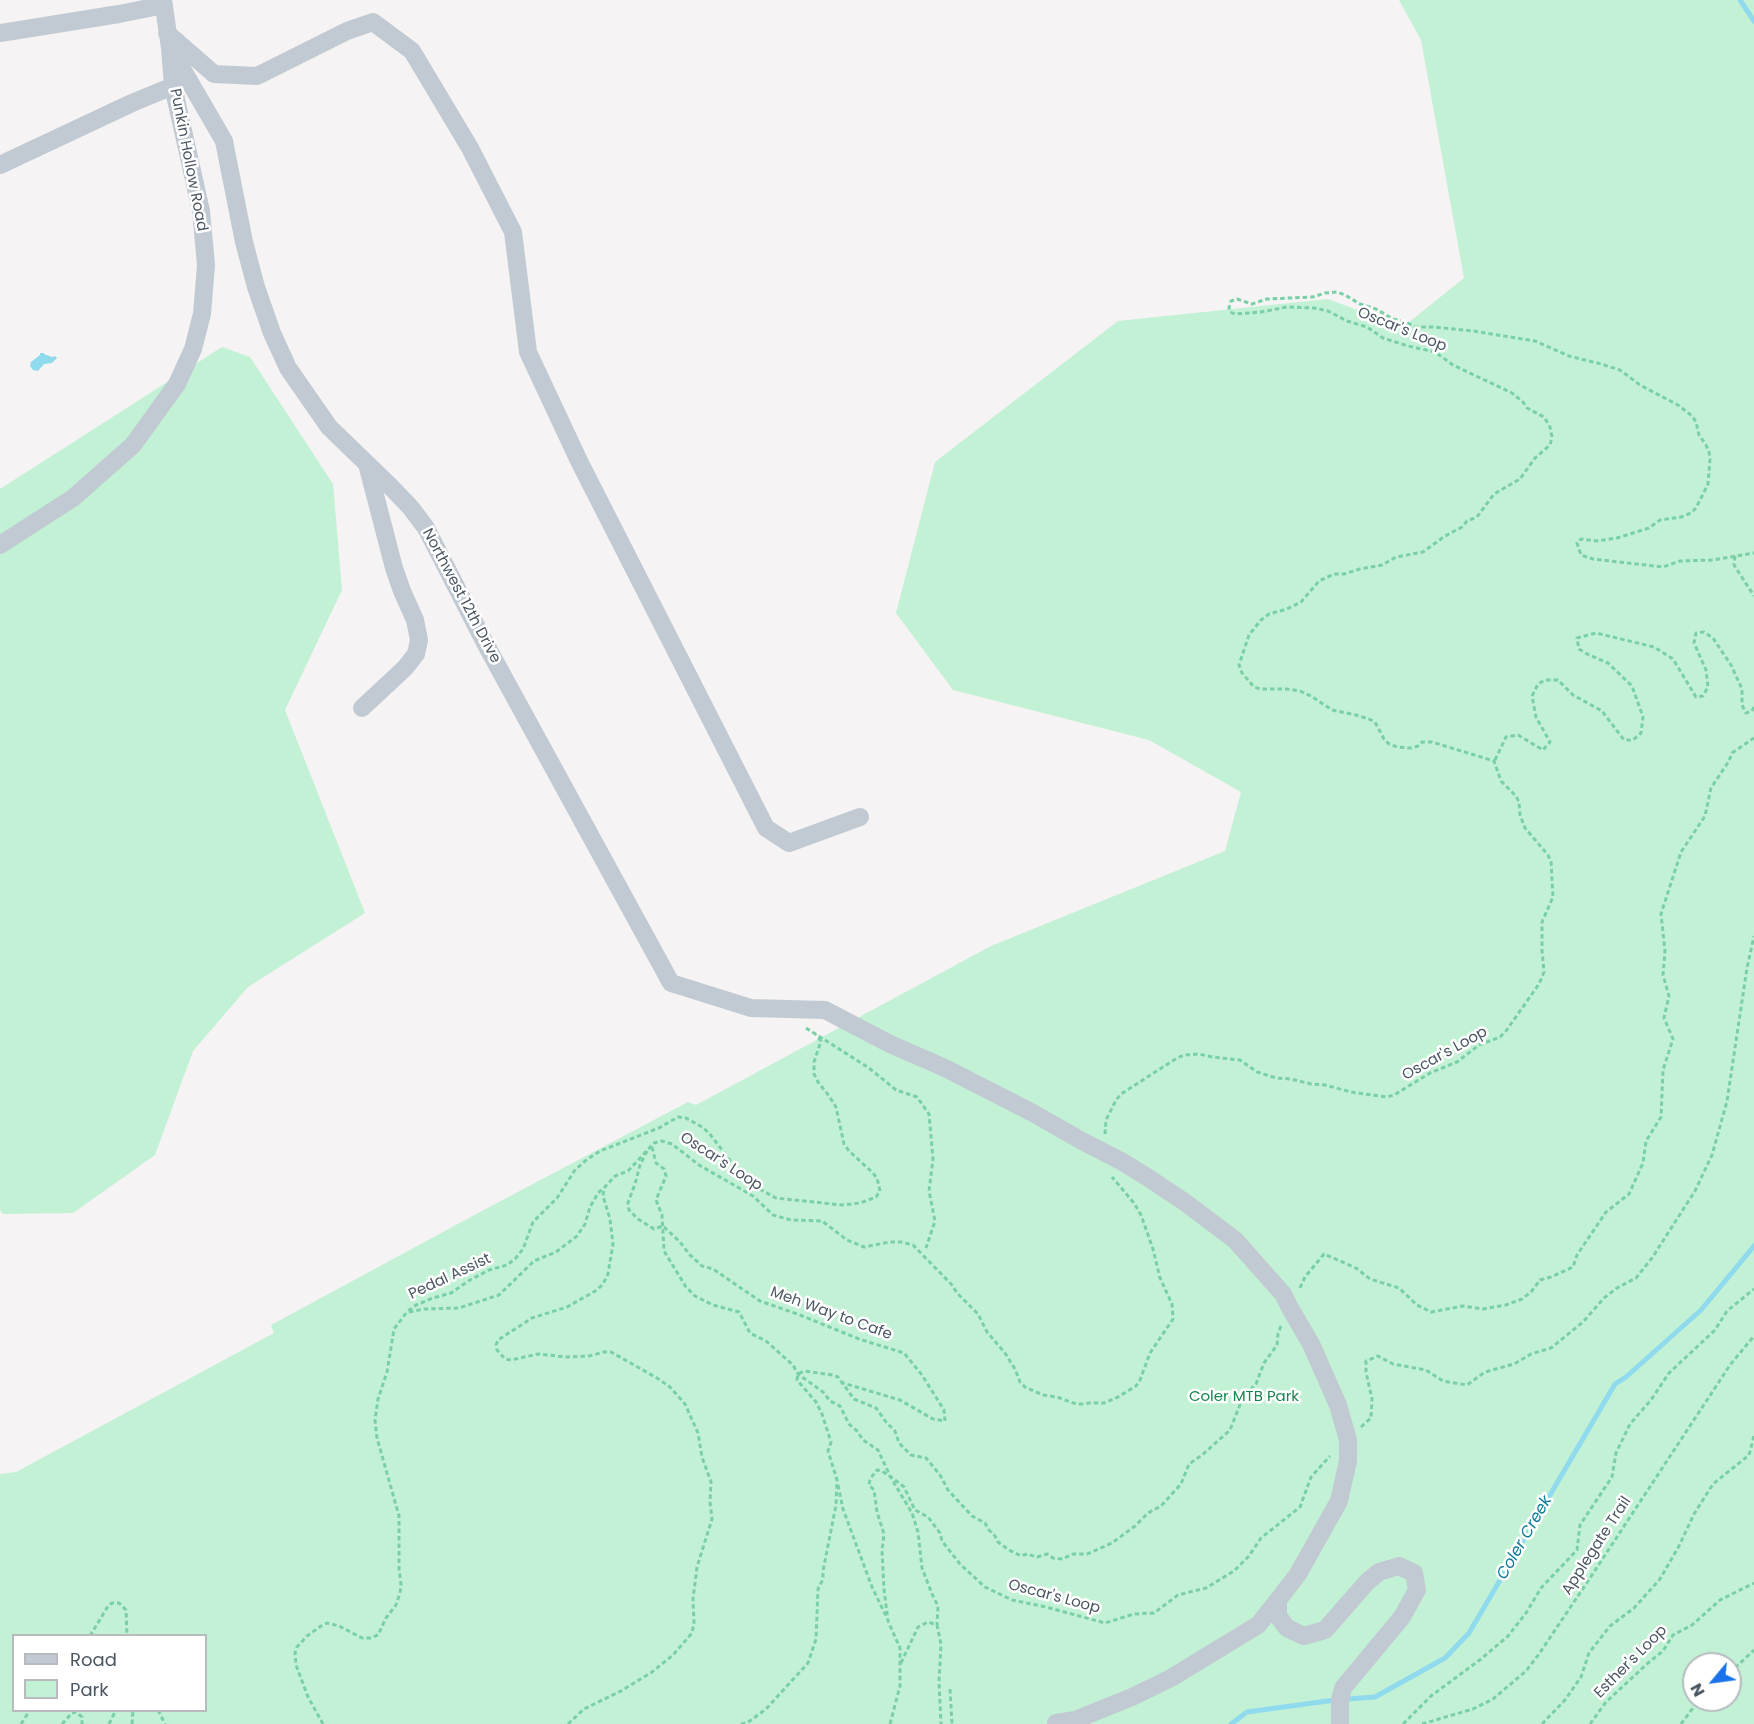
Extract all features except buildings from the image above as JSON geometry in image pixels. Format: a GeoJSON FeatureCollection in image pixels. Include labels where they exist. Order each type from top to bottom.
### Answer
{"type":"FeatureCollection","features":[{"type":"Feature","properties":{"kind":"street"},"geometry":{"type":"LineString","coordinates":[[0,33],[119,14],[163,2]]}},
{"type":"Feature","properties":{"kind":"street","name":"Punkin Hollow Road"},"geometry":{"type":"LineString","coordinates":[[0,545],[73,498],[134,445],[177,384],[193,349],[202,314],[206,265],[201,211],[173,86],[163,2]]}},
{"type":"Feature","properties":{"kind":"street"},"geometry":{"type":"LineString","coordinates":[[169,41],[214,74],[257,76],[347,31],[373,22],[412,51],[470,148],[513,232],[528,352],[580,463],[766,828],[789,843],[860,817]]}},
{"type":"Feature","properties":{"kind":"street","name":"Northwest 12th Drive"},"geometry":{"type":"LineString","coordinates":[[169,41],[224,141],[244,242],[256,287],[272,333],[288,368],[329,427],[411,508],[426,528],[484,643],[671,983],[751,1008],[825,1010],[890,1044],[945,1068],[1105,1153],[1186,1203],[1235,1240],[1283,1294],[1311,1344],[1338,1405],[1348,1440],[1348,1461],[1339,1501],[1298,1574],[1258,1625],[1171,1678],[1132,1697],[1075,1720],[1056,1723]]}},
{"type":"Feature","properties":{"kind":"street"},"geometry":{"type":"LineString","coordinates":[[0,165],[173,86]]}},
{"type":"Feature","properties":{"kind":"street"},"geometry":{"type":"LineString","coordinates":[[362,708],[405,669],[416,654],[419,640],[415,620],[394,568],[367,464]]}},
{"type":"Feature","properties":{"kind":"street"},"geometry":{"type":"LineString","coordinates":[[1278,1600],[1278,1616],[1282,1622],[1287,1628],[1304,1636],[1325,1630],[1367,1582],[1379,1572],[1399,1566],[1414,1573],[1417,1590],[1402,1617],[1343,1688],[1340,1700],[1340,1724]]}},
{"type":"Feature","properties":{"kind":"path","name":"Oscar's Loop"},"geometry":{"type":"LineString","coordinates":[[654,1143],[662,1141],[672,1144],[699,1165],[753,1196],[773,1215],[791,1220],[822,1221],[847,1240],[864,1246],[890,1242],[912,1245],[978,1314],[987,1332],[1005,1353],[1025,1387],[1043,1395],[1076,1404],[1104,1403],[1136,1386],[1150,1353],[1173,1319],[1174,1312],[1160,1278],[1141,1215],[1111,1176],[1105,1161],[1106,1120],[1121,1094],[1184,1055],[1199,1054],[1240,1060],[1257,1072],[1276,1078],[1325,1084],[1351,1092],[1387,1097],[1407,1089],[1430,1073],[1457,1062],[1473,1049],[1500,1037],[1539,984],[1545,964],[1542,951],[1542,922],[1553,897],[1551,862],[1548,855],[1525,828],[1519,802],[1502,781],[1494,761],[1432,742],[1422,742],[1411,748],[1389,744],[1375,722],[1370,719],[1332,710],[1300,691],[1254,687],[1242,673],[1239,665],[1249,635],[1261,620],[1269,614],[1301,602],[1319,580],[1334,574],[1344,574],[1383,565],[1396,557],[1423,552],[1462,527],[1467,521],[1477,517],[1494,494],[1520,479],[1535,458],[1550,444],[1552,437],[1550,427],[1544,417],[1527,408],[1512,393],[1453,364],[1435,352],[1383,338],[1367,327],[1347,321],[1328,311],[1287,307],[1235,314],[1230,312],[1231,301],[1237,299],[1252,304],[1267,299],[1313,297],[1337,292],[1393,319],[1416,327],[1473,331],[1534,340],[1569,356],[1620,370],[1640,385],[1678,405],[1692,416],[1709,452],[1708,484],[1696,508],[1690,513],[1681,517],[1660,520],[1649,528],[1617,538],[1597,541],[1581,539],[1577,543],[1581,555],[1593,559],[1663,567],[1680,561],[1713,560],[1754,553]]}},
{"type":"Feature","properties":{"kind":"path"},"geometry":{"type":"LineString","coordinates":[[1735,555],[1734,565],[1754,596]]}},
{"type":"Feature","properties":{"kind":"path"},"geometry":{"type":"LineString","coordinates":[[1494,761],[1506,737],[1518,735],[1543,750],[1550,742],[1536,717],[1532,696],[1538,684],[1545,680],[1558,680],[1573,694],[1602,711],[1624,740],[1633,740],[1641,733],[1643,717],[1632,686],[1608,663],[1579,649],[1577,638],[1596,633],[1654,648],[1673,659],[1696,697],[1703,696],[1708,687],[1706,670],[1694,643],[1696,633],[1704,632],[1713,638],[1731,665],[1742,689],[1742,705],[1746,713],[1754,708]]}},
{"type":"Feature","properties":{"kind":"path"},"geometry":{"type":"LineString","coordinates":[[890,1724],[900,1686],[900,1648],[872,1587],[843,1509],[828,1451],[831,1442],[822,1414],[816,1402],[796,1380],[798,1374],[804,1371],[838,1377],[854,1399],[876,1408],[885,1422],[895,1431],[898,1443],[911,1455],[926,1458],[940,1475],[948,1490],[972,1516],[985,1523],[998,1542],[1021,1556],[1027,1554],[1037,1557],[1047,1554],[1053,1558],[1062,1558],[1073,1554],[1087,1554],[1112,1543],[1148,1513],[1161,1506],[1181,1484],[1189,1464],[1230,1430],[1243,1397],[1256,1384],[1264,1363],[1277,1345],[1278,1334],[1305,1277],[1324,1254],[1356,1269],[1370,1279],[1399,1288],[1417,1305],[1431,1312],[1463,1306],[1483,1309],[1506,1305],[1522,1299],[1540,1280],[1572,1267],[1577,1255],[1606,1212],[1629,1194],[1643,1163],[1646,1141],[1661,1117],[1663,1070],[1673,1039],[1664,1018],[1669,996],[1663,975],[1665,951],[1661,914],[1682,852],[1705,816],[1711,788],[1732,753],[1754,738]]}},
{"type":"Feature","properties":{"kind":"path","name":"Oscar's Loop"},"geometry":{"type":"LineString","coordinates":[[890,1476],[904,1487],[915,1510],[928,1517],[933,1523],[942,1541],[960,1564],[985,1587],[1012,1600],[1105,1623],[1134,1614],[1154,1612],[1178,1595],[1206,1588],[1234,1571],[1249,1556],[1261,1538],[1300,1507],[1311,1477],[1371,1418],[1372,1399],[1366,1361],[1378,1356],[1393,1364],[1426,1370],[1443,1381],[1467,1385],[1485,1372],[1514,1364],[1531,1354],[1551,1348],[1583,1322],[1604,1298],[1636,1278],[1652,1258],[1695,1191],[1712,1155],[1727,1101],[1754,936]]}},
{"type":"Feature","properties":{"kind":"path"},"geometry":{"type":"LineString","coordinates":[[800,1024],[869,1068],[896,1090],[917,1097],[929,1114],[933,1159],[930,1191],[935,1221],[926,1248]]}},
{"type":"Feature","properties":{"kind":"path","name":"Pedal Assist"},"geometry":{"type":"LineString","coordinates":[[323,1724],[308,1697],[296,1665],[297,1647],[307,1636],[327,1623],[339,1626],[362,1638],[378,1635],[396,1605],[402,1585],[399,1569],[399,1516],[375,1420],[378,1399],[387,1372],[394,1329],[407,1312],[416,1305],[451,1293],[489,1270],[507,1265],[515,1258],[523,1249],[533,1222],[558,1198],[575,1170],[585,1161],[600,1151],[659,1128],[678,1117],[686,1118],[702,1127],[742,1176],[752,1185],[776,1198],[842,1205],[860,1203],[876,1197],[880,1191],[878,1178],[844,1144],[836,1107],[814,1074],[814,1062],[821,1041],[816,1035]]}},
{"type":"Feature","properties":{"kind":"path"},"geometry":{"type":"LineString","coordinates":[[407,1312],[459,1308],[499,1295],[534,1261],[556,1252],[577,1236],[585,1224],[598,1193],[615,1176],[628,1170],[654,1143]]}},
{"type":"Feature","properties":{"kind":"path"},"geometry":{"type":"LineString","coordinates":[[654,1143],[651,1147],[656,1163],[664,1169],[666,1176],[656,1200],[662,1215],[664,1251],[694,1296],[713,1305],[739,1312],[750,1333],[766,1341],[793,1365],[798,1374],[823,1392],[830,1401],[840,1406],[849,1424],[864,1440],[878,1450],[912,1513],[918,1532],[922,1568],[938,1606],[937,1625],[941,1644],[939,1682],[941,1724]]}},
{"type":"Feature","properties":{"kind":"path","name":"Meh Way to Cafe"},"geometry":{"type":"LineString","coordinates":[[654,1143],[640,1165],[636,1184],[628,1203],[629,1209],[647,1226],[654,1229],[663,1226],[702,1266],[713,1269],[760,1301],[859,1339],[904,1353],[922,1375],[944,1410],[945,1421],[933,1419],[900,1400],[842,1382]]}},
{"type":"Feature","properties":{"kind":"path"},"geometry":{"type":"LineString","coordinates":[[568,1724],[584,1709],[621,1691],[652,1672],[673,1655],[692,1633],[697,1567],[712,1513],[711,1482],[702,1457],[698,1433],[685,1404],[670,1387],[611,1352],[566,1357],[538,1354],[511,1360],[505,1359],[497,1350],[498,1340],[532,1318],[567,1307],[597,1290],[603,1284],[608,1274],[613,1244],[610,1219],[604,1201],[604,1188]]}},
{"type":"Feature","properties":{"kind":"path"},"geometry":{"type":"LineString","coordinates":[[1403,1724],[1431,1696],[1508,1636],[1526,1613],[1540,1588],[1577,1550],[1580,1525],[1612,1476],[1616,1453],[1630,1424],[1651,1400],[1669,1373],[1715,1330],[1727,1311],[1754,1289]]}},
{"type":"Feature","properties":{"kind":"path","name":"Applegate Trail"},"geometry":{"type":"LineString","coordinates":[[1422,1724],[1473,1709],[1493,1699],[1526,1671],[1730,1365],[1754,1336]]}},
{"type":"Feature","properties":{"kind":"path"},"geometry":{"type":"LineString","coordinates":[[1542,1724],[1565,1700],[1581,1677],[1589,1653],[1610,1626],[1634,1608],[1660,1579],[1694,1514],[1713,1484],[1749,1455],[1754,1436]]}},
{"type":"Feature","properties":{"kind":"path"},"geometry":{"type":"LineString","coordinates":[[888,1621],[882,1551],[884,1534],[877,1512],[874,1490],[869,1485],[870,1479],[877,1470],[890,1476]]}},
{"type":"Feature","properties":{"kind":"path"},"geometry":{"type":"LineString","coordinates":[[741,1724],[747,1723],[766,1709],[808,1663],[816,1639],[818,1588],[823,1579],[836,1505],[837,1480]]}},
{"type":"Feature","properties":{"kind":"path","name":"Esther's Loop"},"geometry":{"type":"LineString","coordinates":[[1590,1724],[1606,1702],[1663,1651],[1673,1635],[1692,1625],[1720,1600],[1754,1583]]}},
{"type":"Feature","properties":{"kind":"path"},"geometry":{"type":"LineString","coordinates":[[91,1634],[108,1606],[112,1603],[119,1603],[126,1610],[127,1634]]}},
{"type":"Feature","properties":{"kind":"path"},"geometry":{"type":"LineString","coordinates":[[900,1665],[918,1627],[928,1622],[937,1625]]}},
{"type":"Feature","properties":{"kind":"path"},"geometry":{"type":"LineString","coordinates":[[1742,1661],[1754,1650]]}},
{"type":"Feature","properties":{"kind":"path"},"geometry":{"type":"LineString","coordinates":[[950,1689],[952,1724]]}},
{"type":"Feature","properties":{"kind":"path"},"geometry":{"type":"LineString","coordinates":[[62,1724],[72,1713],[76,1712],[82,1717],[82,1724]]}},
{"type":"Feature","properties":{"kind":"green space","name":"Coler MTB Park"},"geometry":{"type":"Polygon","coordinates":[[[1399,0],[1754,0],[1754,1724],[0,1724],[0,1474],[16,1472],[274,1333],[271,1325],[480,1212],[688,1102],[696,1105],[991,946],[1225,851],[1241,792],[1149,740],[953,690],[896,613],[935,462],[1118,321],[1328,299],[1403,327],[1464,278],[1421,40],[1399,0]]]}},
{"type":"Feature","properties":{"kind":"green space"},"geometry":{"type":"Polygon","coordinates":[[[222,347],[250,357],[333,484],[342,590],[285,710],[365,913],[248,987],[193,1051],[155,1155],[73,1213],[3,1214],[0,1210],[0,489],[222,347]]]}},
{"type":"Feature","properties":{"kind":"water"},"geometry":{"type":"Polygon","coordinates":[[[40,353],[57,358],[52,363],[44,364],[38,371],[33,370],[30,366],[31,362],[40,353]]]}},
{"type":"Feature","properties":{"kind":"waterway"},"geometry":{"type":"LineString","coordinates":[[1740,0],[1754,21]]}},
{"type":"Feature","properties":{"kind":"waterway","name":"Coler Creek"},"geometry":{"type":"LineString","coordinates":[[1231,1724],[1247,1712],[1375,1697],[1445,1658],[1469,1633],[1615,1384],[1626,1377],[1701,1310],[1754,1246]]}}]}
